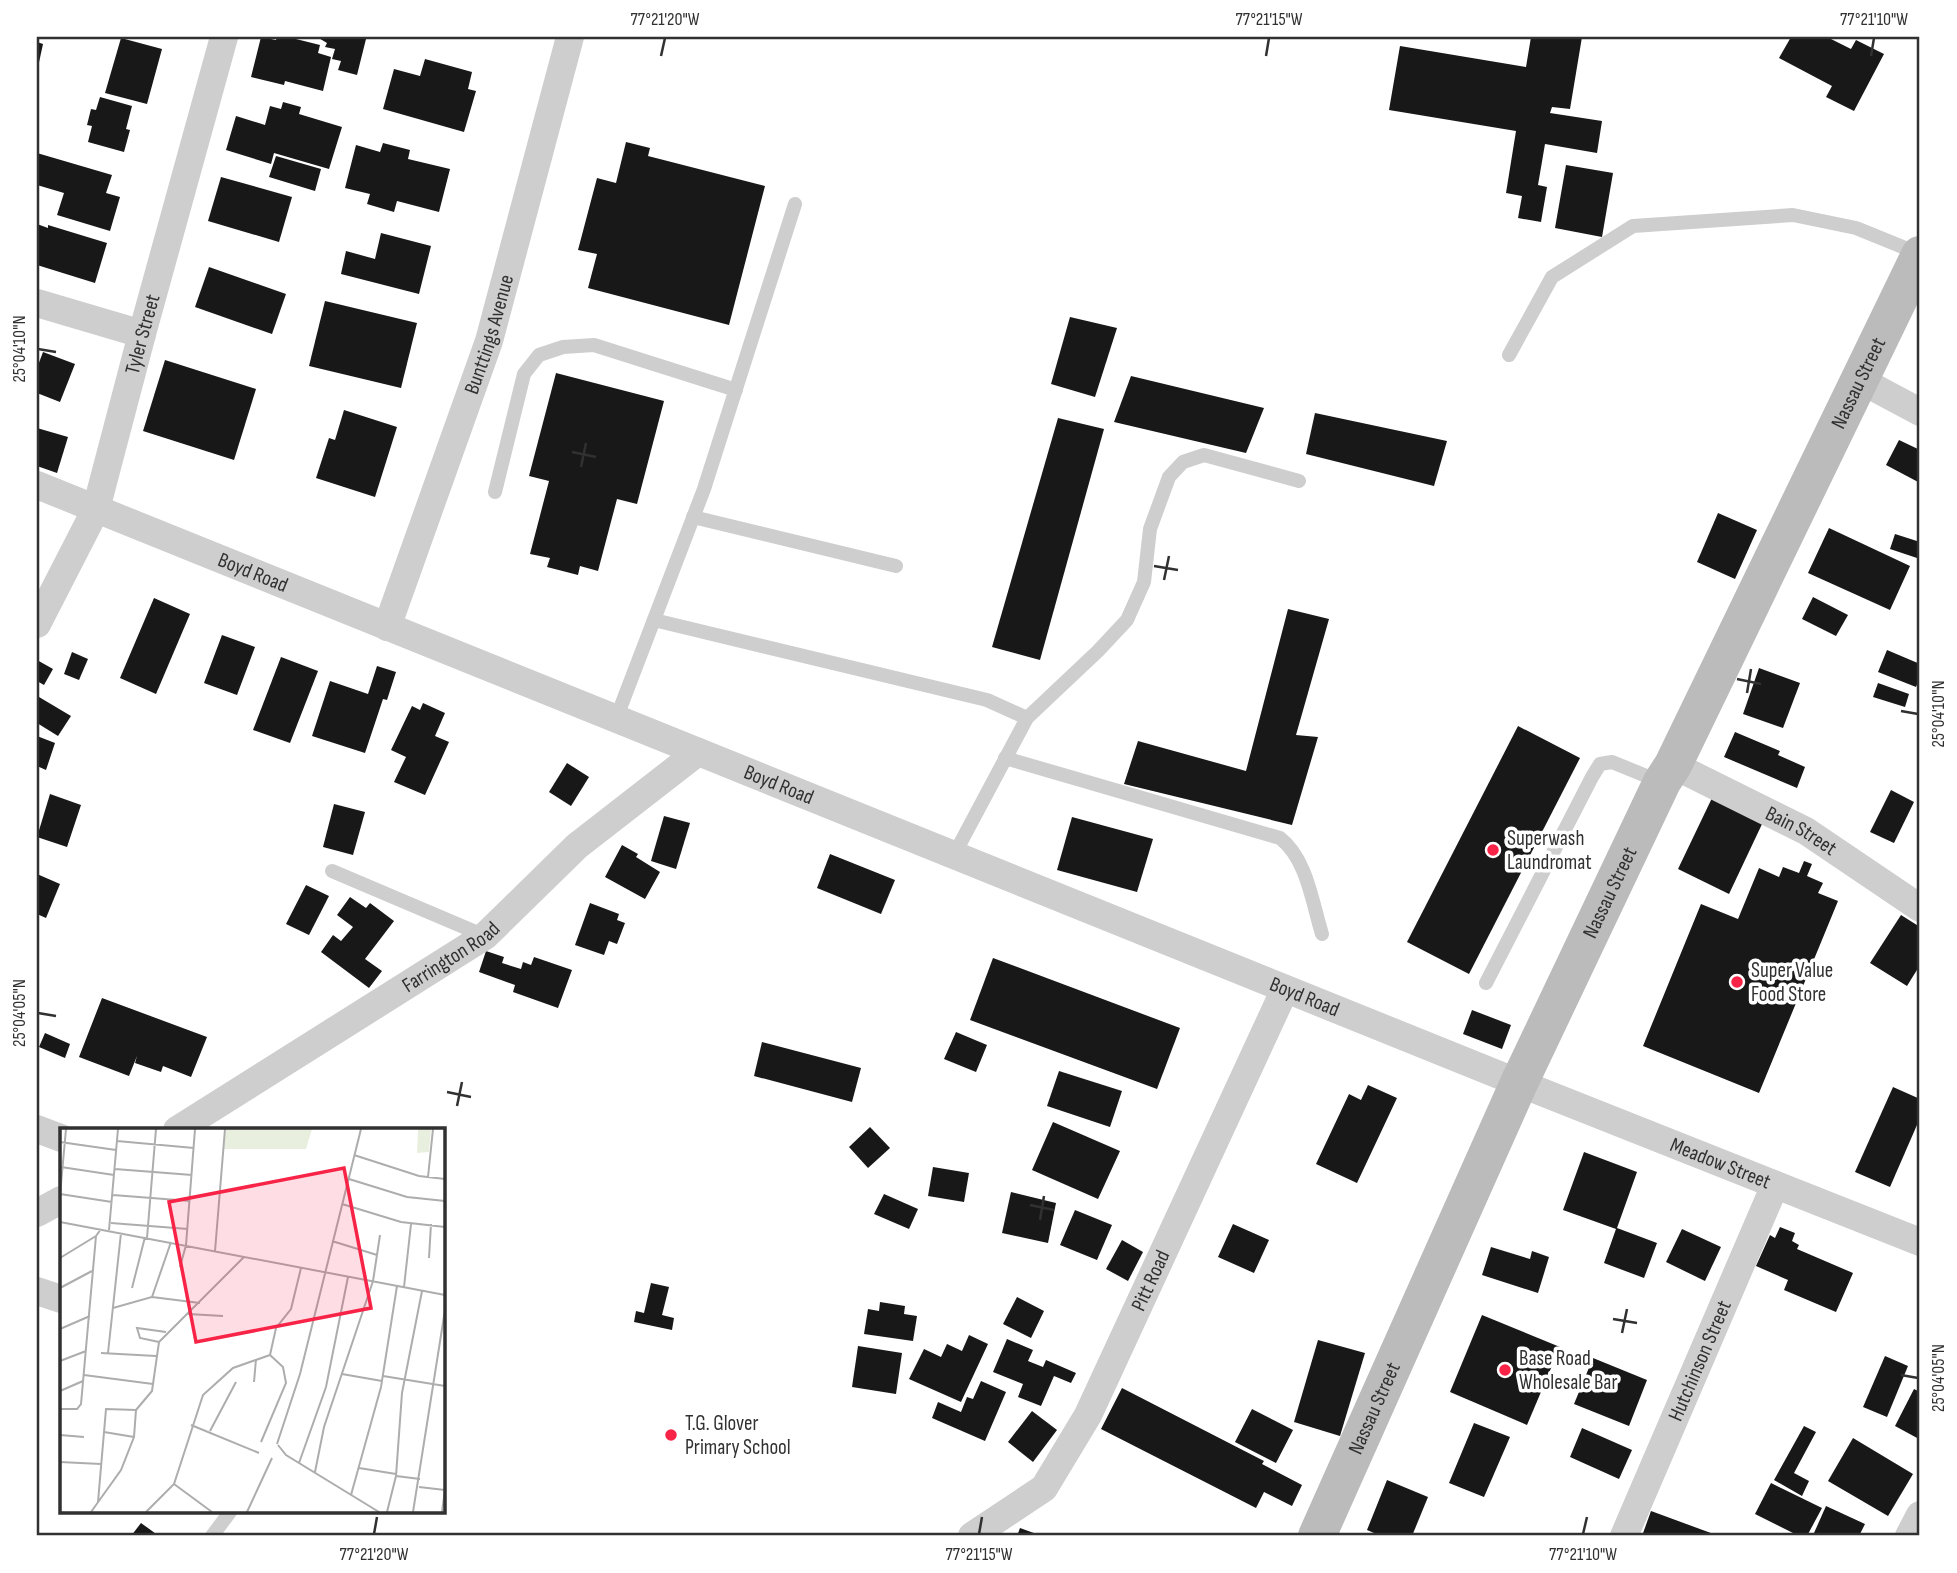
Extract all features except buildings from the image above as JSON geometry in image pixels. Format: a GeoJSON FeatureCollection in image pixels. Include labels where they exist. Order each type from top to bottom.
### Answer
{"type":"FeatureCollection","features":[{"type":"Feature","properties":{"kind":"main road","name":"Nassau Street"},"geometry":{"type":"LineString","coordinates":[[1317,1536],[1519,1083],[1920,255]]}},
{"type":"Feature","properties":{"kind":"street","name":"Tyler Street"},"geometry":{"type":"LineString","coordinates":[[37,624],[96,509],[223,37]]}},
{"type":"Feature","properties":{"kind":"street","name":"Bunttings Avenue"},"geometry":{"type":"LineString","coordinates":[[387,627],[489,341],[570,37]]}},
{"type":"Feature","properties":{"kind":"street"},"geometry":{"type":"LineString","coordinates":[[37,303],[142,334]]}},
{"type":"Feature","properties":{"kind":"street"},"geometry":{"type":"LineString","coordinates":[[1860,380],[1920,412]]}},
{"type":"Feature","properties":{"kind":"street","name":"Boyd Road"},"geometry":{"type":"LineString","coordinates":[[37,485],[1519,1083]]}},
{"type":"Feature","properties":{"kind":"street","name":"Farrington Road"},"geometry":{"type":"LineString","coordinates":[[180,1128],[485,936],[577,846],[698,752]]}},
{"type":"Feature","properties":{"kind":"street","name":"Bain Street"},"geometry":{"type":"LineString","coordinates":[[1668,774],[1806,831],[1920,908]]}},
{"type":"Feature","properties":{"kind":"street","name":"Pitt Road"},"geometry":{"type":"LineString","coordinates":[[972,1536],[1044,1488],[1088,1415],[1285,989]]}},
{"type":"Feature","properties":{"kind":"street","name":"Meadow Street"},"geometry":{"type":"LineString","coordinates":[[1519,1083],[1920,1242]]}},
{"type":"Feature","properties":{"kind":"street"},"geometry":{"type":"LineString","coordinates":[[37,1129],[60,1138]]}},
{"type":"Feature","properties":{"kind":"street","name":"Hutchinson Street"},"geometry":{"type":"LineString","coordinates":[[1624,1536],[1775,1185]]}},
{"type":"Feature","properties":{"kind":"street"},"geometry":{"type":"LineString","coordinates":[[37,1213],[60,1200]]}},
{"type":"Feature","properties":{"kind":"street"},"geometry":{"type":"LineString","coordinates":[[37,1290],[60,1299]]}},
{"type":"Feature","properties":{"kind":"street"},"geometry":{"type":"LineString","coordinates":[[1909,1536],[1920,1515]]}},
{"type":"Feature","properties":{"kind":"lane"},"geometry":{"type":"LineString","coordinates":[[616,719],[693,517],[795,204]]}},
{"type":"Feature","properties":{"kind":"lane"},"geometry":{"type":"LineString","coordinates":[[1509,355],[1552,276],[1633,226],[1793,215],[1856,228],[1920,255]]}},
{"type":"Feature","properties":{"kind":"lane"},"geometry":{"type":"LineString","coordinates":[[495,492],[524,374],[539,355],[563,347],[594,345],[736,390]]}},
{"type":"Feature","properties":{"kind":"lane"},"geometry":{"type":"LineString","coordinates":[[954,855],[1027,718],[1127,620],[1144,582],[1150,529],[1169,477],[1183,461],[1204,454],[1300,481]]}},
{"type":"Feature","properties":{"kind":"lane"},"geometry":{"type":"LineString","coordinates":[[693,517],[896,566]]}},
{"type":"Feature","properties":{"kind":"lane"},"geometry":{"type":"LineString","coordinates":[[654,620],[986,700],[1027,718]]}},
{"type":"Feature","properties":{"kind":"lane"},"geometry":{"type":"LineString","coordinates":[[1005,758],[1280,838],[1291,847],[1298,859],[1322,933]]}},
{"type":"Feature","properties":{"kind":"lane"},"geometry":{"type":"LineString","coordinates":[[1486,983],[1600,764],[1612,762],[1668,774]]}},
{"type":"Feature","properties":{"kind":"lane"},"geometry":{"type":"LineString","coordinates":[[332,871],[485,936]]}},
{"type":"Feature","properties":{"kind":"lane"},"geometry":{"type":"LineString","coordinates":[[212,1536],[228,1514]]}},
{"type":"Feature","properties":{"kind":"place","name":"Superwash Laundromat"},"geometry":{"type":"Point","coordinates":[1493,850]}},
{"type":"Feature","properties":{"kind":"place","name":"Super Value Food Store"},"geometry":{"type":"Point","coordinates":[1737,982]}},
{"type":"Feature","properties":{"kind":"place","name":"Base Road Wholesale Bar"},"geometry":{"type":"Point","coordinates":[1505,1370]}},
{"type":"Feature","properties":{"kind":"place","name":"T.G. Glover Primary School"},"geometry":{"type":"Point","coordinates":[671,1435]}}]}
